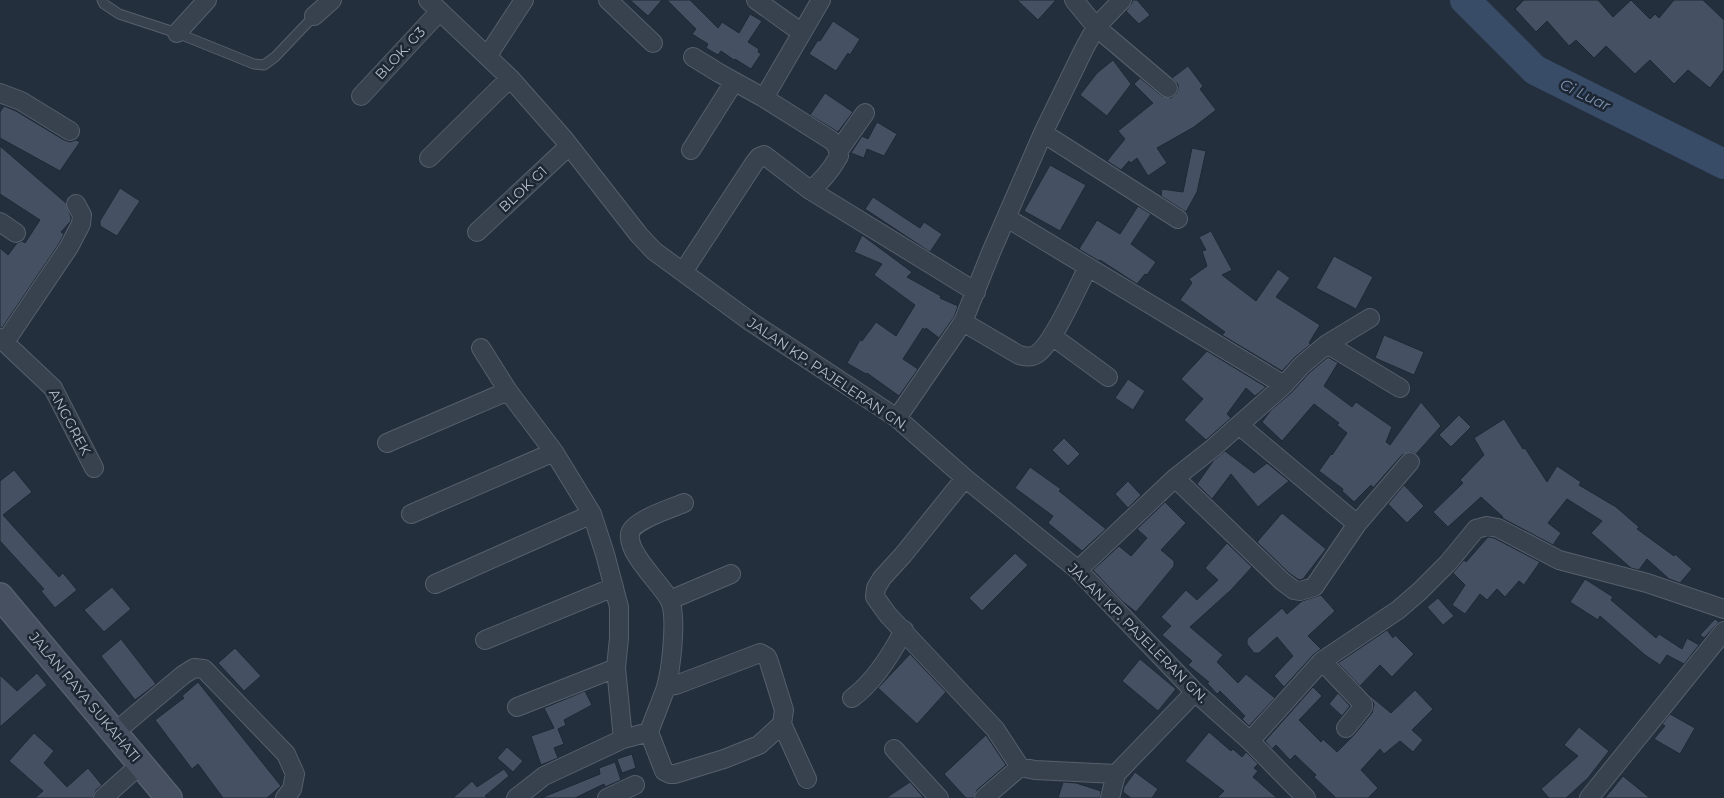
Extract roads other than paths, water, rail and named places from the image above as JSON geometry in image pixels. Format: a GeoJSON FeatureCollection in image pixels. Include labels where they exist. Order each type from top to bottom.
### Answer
{"type":"FeatureCollection","features":[{"type":"Feature","properties":{"kind":"main road","name":"JALAN RAYA SUKAHATI"},"geometry":{"type":"LineString","coordinates":[[0,596],[169,798]]}},
{"type":"Feature","properties":{"kind":"street"},"geometry":{"type":"LineString","coordinates":[[177,33],[207,0]]}},
{"type":"Feature","properties":{"kind":"street"},"geometry":{"type":"LineString","coordinates":[[314,16],[332,0]]}},
{"type":"Feature","properties":{"kind":"street"},"geometry":{"type":"LineString","coordinates":[[488,55],[524,0]]}},
{"type":"Feature","properties":{"kind":"street"},"geometry":{"type":"LineString","coordinates":[[608,0],[653,43]]}},
{"type":"Feature","properties":{"kind":"street"},"geometry":{"type":"LineString","coordinates":[[756,0],[802,33]]}},
{"type":"Feature","properties":{"kind":"street"},"geometry":{"type":"LineString","coordinates":[[764,98],[821,0]]}},
{"type":"Feature","properties":{"kind":"street"},"geometry":{"type":"LineString","coordinates":[[1074,0],[1096,27],[1168,88]]}},
{"type":"Feature","properties":{"kind":"street"},"geometry":{"type":"LineString","coordinates":[[897,418],[963,322],[1043,133],[1084,48],[1096,27],[1122,0]]}},
{"type":"Feature","properties":{"kind":"street","name":"JALAN KP. PAJELERAN GN."},"geometry":{"type":"LineString","coordinates":[[434,6],[488,55],[510,78],[569,146],[639,235],[654,251],[751,322],[897,418],[965,478],[1078,570],[1195,692],[1250,741],[1306,798]]}},
{"type":"Feature","properties":{"kind":"street","name":"BLOK. G3"},"geometry":{"type":"LineString","coordinates":[[361,96],[434,6]]}},
{"type":"Feature","properties":{"kind":"street"},"geometry":{"type":"LineString","coordinates":[[693,57],[831,140],[839,150],[840,156],[830,172],[810,190]]}},
{"type":"Feature","properties":{"kind":"street"},"geometry":{"type":"LineString","coordinates":[[429,158],[510,78]]}},
{"type":"Feature","properties":{"kind":"street"},"geometry":{"type":"LineString","coordinates":[[691,150],[734,82]]}},
{"type":"Feature","properties":{"kind":"street"},"geometry":{"type":"LineString","coordinates":[[0,93],[21,101],[70,131]]}},
{"type":"Feature","properties":{"kind":"street"},"geometry":{"type":"LineString","coordinates":[[839,150],[865,113]]}},
{"type":"Feature","properties":{"kind":"street"},"geometry":{"type":"LineString","coordinates":[[1043,133],[1178,219]]}},
{"type":"Feature","properties":{"kind":"street","name":"BLOK G1"},"geometry":{"type":"LineString","coordinates":[[477,232],[569,146]]}},
{"type":"Feature","properties":{"kind":"street"},"geometry":{"type":"LineString","coordinates":[[683,272],[761,155],[764,155],[810,190],[976,292]]}},
{"type":"Feature","properties":{"kind":"street"},"geometry":{"type":"LineString","coordinates":[[2,340],[69,247],[81,224],[82,215],[76,204]]}},
{"type":"Feature","properties":{"kind":"street"},"geometry":{"type":"LineString","coordinates":[[1007,218],[1284,385]]}},
{"type":"Feature","properties":{"kind":"street"},"geometry":{"type":"LineString","coordinates":[[0,222],[16,233]]}},
{"type":"Feature","properties":{"kind":"street"},"geometry":{"type":"LineString","coordinates":[[963,322],[1019,355],[1035,356],[1044,348],[1052,336],[1088,267]]}},
{"type":"Feature","properties":{"kind":"street"},"geometry":{"type":"LineString","coordinates":[[1078,570],[1175,478],[1284,385],[1302,365],[1327,344],[1370,318]]}},
{"type":"Feature","properties":{"kind":"street"},"geometry":{"type":"LineString","coordinates":[[1052,336],[1108,377]]}},
{"type":"Feature","properties":{"kind":"street","name":"ANGGREK"},"geometry":{"type":"LineString","coordinates":[[2,340],[53,388],[94,468]]}},
{"type":"Feature","properties":{"kind":"street"},"geometry":{"type":"LineString","coordinates":[[1327,344],[1400,388]]}},
{"type":"Feature","properties":{"kind":"street"},"geometry":{"type":"LineString","coordinates":[[481,348],[508,392],[554,452],[592,514],[606,554],[619,606],[619,638],[616,668],[623,739]]}},
{"type":"Feature","properties":{"kind":"street"},"geometry":{"type":"LineString","coordinates":[[387,443],[508,392]]}},
{"type":"Feature","properties":{"kind":"street"},"geometry":{"type":"LineString","coordinates":[[1239,425],[1357,524]]}},
{"type":"Feature","properties":{"kind":"street"},"geometry":{"type":"LineString","coordinates":[[411,514],[554,452]]}},
{"type":"Feature","properties":{"kind":"street"},"geometry":{"type":"LineString","coordinates":[[1175,478],[1282,581],[1294,590],[1306,590],[1314,587],[1357,524],[1410,462]]}},
{"type":"Feature","properties":{"kind":"street"},"geometry":{"type":"LineString","coordinates":[[965,478],[882,578],[876,588],[875,597],[888,615],[995,729],[1020,767],[1035,770],[1116,774]]}},
{"type":"Feature","properties":{"kind":"street"},"geometry":{"type":"LineString","coordinates":[[684,503],[633,526],[630,535],[631,545],[637,555],[670,600],[673,616],[673,638],[666,687],[649,732],[664,770],[670,774],[675,774],[715,762],[759,745],[782,724]]}},
{"type":"Feature","properties":{"kind":"street"},"geometry":{"type":"LineString","coordinates":[[434,584],[592,514]]}},
{"type":"Feature","properties":{"kind":"street"},"geometry":{"type":"LineString","coordinates":[[1250,741],[1322,661],[1398,610],[1448,563],[1476,529],[1487,526],[1498,528],[1559,560],[1647,583],[1724,609]]}},
{"type":"Feature","properties":{"kind":"street"},"geometry":{"type":"LineString","coordinates":[[670,600],[731,574]]}},
{"type":"Feature","properties":{"kind":"street"},"geometry":{"type":"LineString","coordinates":[[485,640],[614,586]]}},
{"type":"Feature","properties":{"kind":"street"},"geometry":{"type":"LineString","coordinates":[[852,698],[870,681],[894,648],[904,630]]}},
{"type":"Feature","properties":{"kind":"street"},"geometry":{"type":"LineString","coordinates":[[1589,798],[1724,631]]}},
{"type":"Feature","properties":{"kind":"street"},"geometry":{"type":"LineString","coordinates":[[666,687],[676,686],[760,653],[770,662],[784,710],[782,724],[807,779]]}},
{"type":"Feature","properties":{"kind":"street"},"geometry":{"type":"LineString","coordinates":[[1322,661],[1364,706],[1346,728]]}},
{"type":"Feature","properties":{"kind":"street"},"geometry":{"type":"LineString","coordinates":[[114,733],[183,675],[194,668],[204,669],[286,754],[295,774],[292,789],[285,798]]}},
{"type":"Feature","properties":{"kind":"street"},"geometry":{"type":"LineString","coordinates":[[517,707],[616,668]]}},
{"type":"Feature","properties":{"kind":"street"},"geometry":{"type":"LineString","coordinates":[[1110,798],[1116,774],[1195,692]]}},
{"type":"Feature","properties":{"kind":"street"},"geometry":{"type":"LineString","coordinates":[[516,798],[544,776],[623,739],[649,732]]}},
{"type":"Feature","properties":{"kind":"street"},"geometry":{"type":"LineString","coordinates":[[894,749],[940,798]]}},
{"type":"Feature","properties":{"kind":"street"},"geometry":{"type":"LineString","coordinates":[[103,798],[140,764]]}},
{"type":"Feature","properties":{"kind":"street"},"geometry":{"type":"LineString","coordinates":[[984,798],[1020,767]]}},
{"type":"Feature","properties":{"kind":"street"},"geometry":{"type":"LineString","coordinates":[[607,798],[635,786]]}},
{"type":"Feature","properties":{"kind":"lane"},"geometry":{"type":"LineString","coordinates":[[102,0],[104,4],[119,14],[177,33],[254,64],[264,65],[314,16]]}},
{"type":"Feature","properties":{"kind":"waterway","name":"Ci Luar"},"geometry":{"type":"LineString","coordinates":[[1465,0],[1535,70],[1724,164]]}}]}
